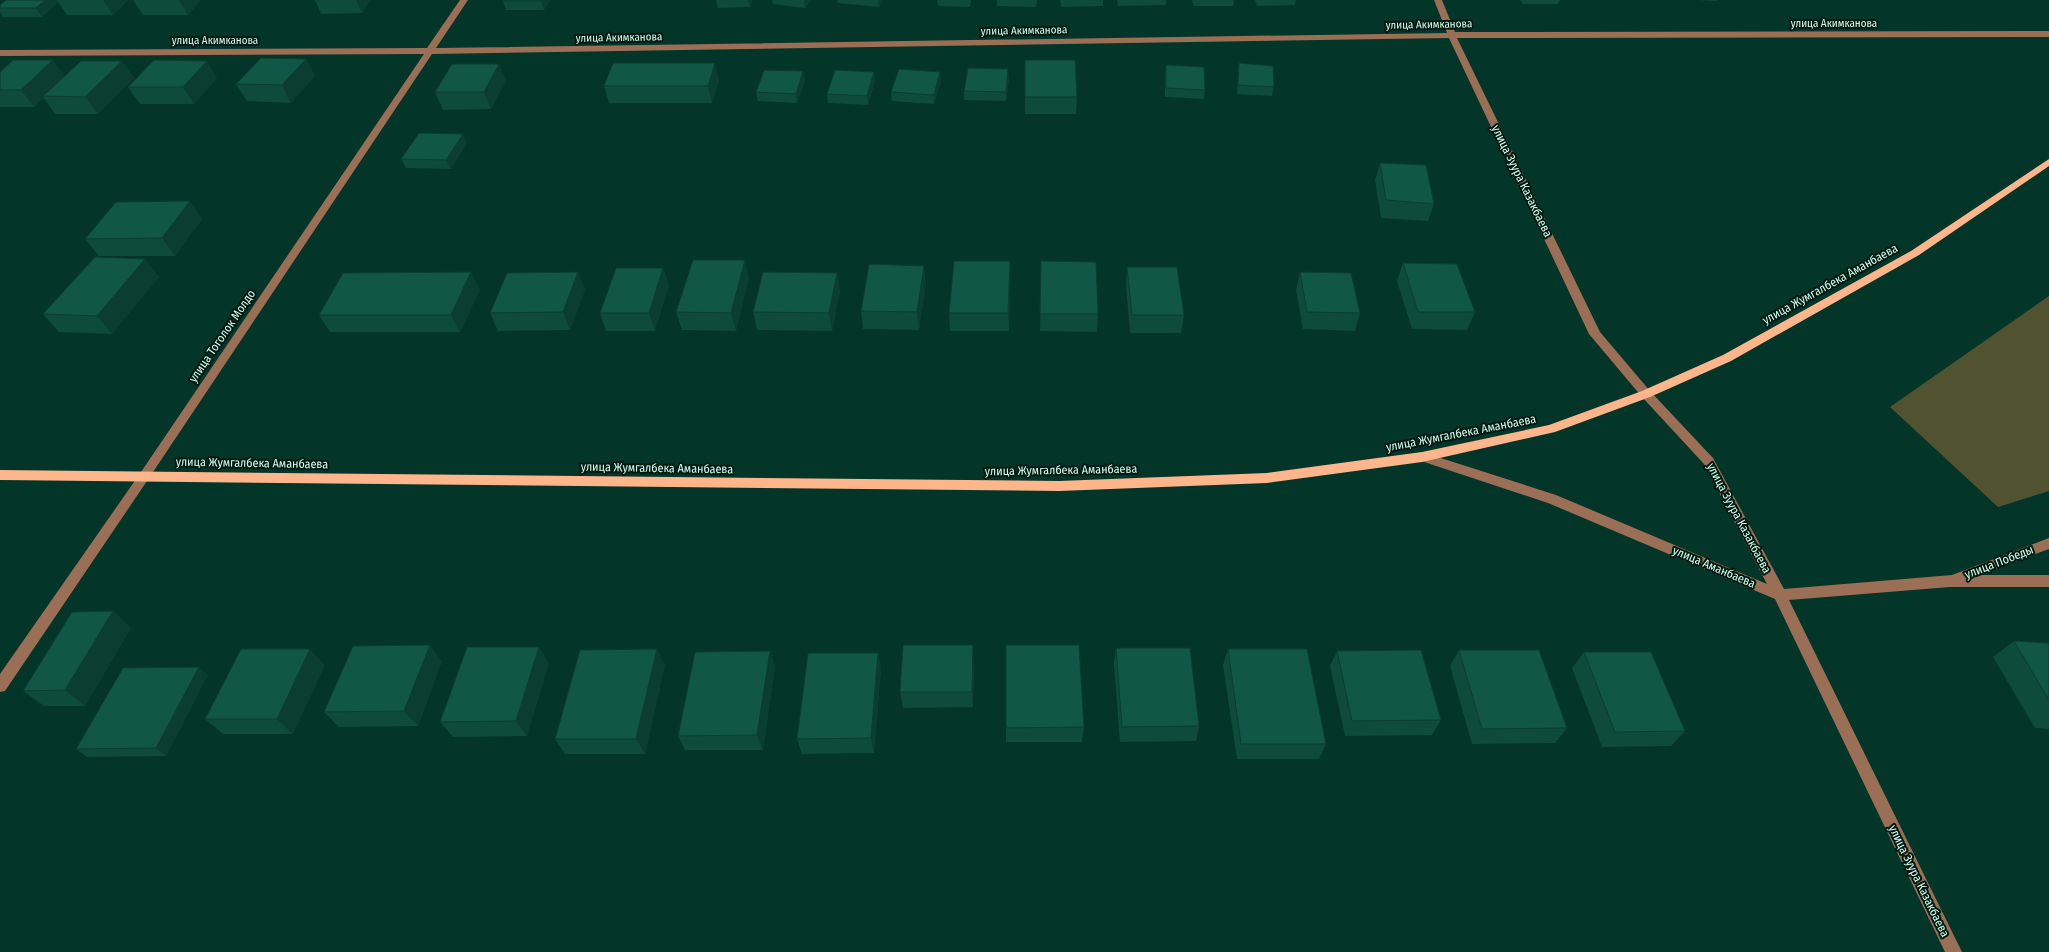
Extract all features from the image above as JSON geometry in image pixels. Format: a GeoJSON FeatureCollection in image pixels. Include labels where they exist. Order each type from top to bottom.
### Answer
{"type":"FeatureCollection","features":[{"type":"Feature","properties":{"kind":"main road","name":"улица Жумгалбека Аманбаева"},"geometry":{"type":"LineString","coordinates":[[0,475],[145,475],[1059,486],[1267,478],[1422,457],[1551,429],[1646,394],[1727,358],[1915,253],[2049,162]]}},
{"type":"Feature","properties":{"kind":"street","name":"улица Тоголок Молдо"},"geometry":{"type":"LineString","coordinates":[[0,686],[145,475],[464,0]]}},
{"type":"Feature","properties":{"kind":"street","name":"улица Зуура Казакбаева"},"geometry":{"type":"LineString","coordinates":[[1438,0],[1452,35],[1595,334],[1646,394],[1709,461],[1780,595],[1954,952]]}},
{"type":"Feature","properties":{"kind":"street","name":"улица Акимканова"},"geometry":{"type":"LineString","coordinates":[[0,52],[429,51],[1452,35],[2049,34]]}},
{"type":"Feature","properties":{"kind":"street","name":"улица Аманбаева"},"geometry":{"type":"LineString","coordinates":[[1422,457],[1552,499],[1780,595],[1950,580],[2049,581]]}},
{"type":"Feature","properties":{"kind":"street","name":"улица Победы"},"geometry":{"type":"LineString","coordinates":[[1950,580],[2049,543]]}},
{"type":"Feature","properties":{"kind":"green space"},"geometry":{"type":"Polygon","coordinates":[[[2049,296],[2049,491],[1998,507],[1890,407],[2049,296]]]}},
{"type":"Feature","properties":{"kind":"building"},"geometry":{"type":"Polygon","coordinates":[[[6,0],[45,0],[36,8],[0,8],[0,5],[6,0]]]}},
{"type":"Feature","properties":{"kind":"building"},"geometry":{"type":"Polygon","coordinates":[[[503,0],[542,0],[503,1],[503,0]]]}},
{"type":"Feature","properties":{"kind":"building"},"geometry":{"type":"Polygon","coordinates":[[[261,58],[306,59],[282,85],[236,84],[261,58]]]}},
{"type":"Feature","properties":{"kind":"building"},"geometry":{"type":"Polygon","coordinates":[[[13,60],[53,60],[21,90],[0,90],[0,72],[13,60]]]}},
{"type":"Feature","properties":{"kind":"building"},"geometry":{"type":"Polygon","coordinates":[[[154,60],[207,61],[183,87],[128,87],[154,60]]]}},
{"type":"Feature","properties":{"kind":"building"},"geometry":{"type":"Polygon","coordinates":[[[1025,60],[1075,60],[1077,97],[1025,97],[1025,60]]]}},
{"type":"Feature","properties":{"kind":"building"},"geometry":{"type":"Polygon","coordinates":[[[81,61],[122,61],[85,97],[43,96],[81,61]]]}},
{"type":"Feature","properties":{"kind":"building"},"geometry":{"type":"Polygon","coordinates":[[[613,63],[715,63],[708,86],[604,86],[613,63]]]}},
{"type":"Feature","properties":{"kind":"building"},"geometry":{"type":"Polygon","coordinates":[[[1239,63],[1273,66],[1274,87],[1238,85],[1239,63]]]}},
{"type":"Feature","properties":{"kind":"building"},"geometry":{"type":"Polygon","coordinates":[[[452,64],[499,64],[484,92],[435,92],[452,64]]]}},
{"type":"Feature","properties":{"kind":"building"},"geometry":{"type":"Polygon","coordinates":[[[1166,65],[1204,67],[1205,90],[1166,88],[1166,65]]]}},
{"type":"Feature","properties":{"kind":"building"},"geometry":{"type":"Polygon","coordinates":[[[968,68],[1008,69],[1006,92],[964,91],[968,68]]]}},
{"type":"Feature","properties":{"kind":"building"},"geometry":{"type":"Polygon","coordinates":[[[899,69],[940,72],[934,95],[891,92],[899,69]]]}},
{"type":"Feature","properties":{"kind":"building"},"geometry":{"type":"Polygon","coordinates":[[[764,70],[803,71],[796,94],[756,92],[764,70]]]}},
{"type":"Feature","properties":{"kind":"building"},"geometry":{"type":"Polygon","coordinates":[[[835,70],[874,72],[867,96],[827,94],[835,70]]]}},
{"type":"Feature","properties":{"kind":"building"},"geometry":{"type":"Polygon","coordinates":[[[419,133],[463,134],[446,160],[401,159],[419,133]]]}},
{"type":"Feature","properties":{"kind":"building"},"geometry":{"type":"Polygon","coordinates":[[[1380,163],[1426,165],[1434,204],[1386,200],[1380,163]]]}},
{"type":"Feature","properties":{"kind":"building"},"geometry":{"type":"Polygon","coordinates":[[[190,201],[162,238],[85,239],[116,202],[190,201]]]}},
{"type":"Feature","properties":{"kind":"building"},"geometry":{"type":"Polygon","coordinates":[[[95,257],[145,259],[97,316],[43,314],[95,257]]]}},
{"type":"Feature","properties":{"kind":"building"},"geometry":{"type":"Polygon","coordinates":[[[693,260],[745,260],[731,313],[676,312],[693,260]]]}},
{"type":"Feature","properties":{"kind":"building"},"geometry":{"type":"Polygon","coordinates":[[[954,261],[1010,261],[1008,313],[949,313],[954,261]]]}},
{"type":"Feature","properties":{"kind":"building"},"geometry":{"type":"Polygon","coordinates":[[[1041,261],[1096,262],[1098,314],[1040,314],[1041,261]]]}},
{"type":"Feature","properties":{"kind":"building"},"geometry":{"type":"Polygon","coordinates":[[[1403,263],[1457,264],[1475,312],[1418,312],[1403,263]]]}},
{"type":"Feature","properties":{"kind":"building"},"geometry":{"type":"Polygon","coordinates":[[[869,264],[924,266],[917,312],[861,311],[869,264]]]}},
{"type":"Feature","properties":{"kind":"building"},"geometry":{"type":"Polygon","coordinates":[[[1127,267],[1177,267],[1184,315],[1132,315],[1127,267]]]}},
{"type":"Feature","properties":{"kind":"building"},"geometry":{"type":"Polygon","coordinates":[[[616,268],[663,268],[649,313],[600,313],[616,268]]]}},
{"type":"Feature","properties":{"kind":"building"},"geometry":{"type":"Polygon","coordinates":[[[471,272],[451,315],[319,315],[343,273],[471,272]]]}},
{"type":"Feature","properties":{"kind":"building"},"geometry":{"type":"Polygon","coordinates":[[[578,272],[563,312],[490,313],[507,273],[578,272]]]}},
{"type":"Feature","properties":{"kind":"building"},"geometry":{"type":"Polygon","coordinates":[[[763,272],[837,273],[829,313],[753,312],[763,272]]]}},
{"type":"Feature","properties":{"kind":"building"},"geometry":{"type":"Polygon","coordinates":[[[1300,272],[1351,273],[1360,313],[1307,312],[1300,272]]]}},
{"type":"Feature","properties":{"kind":"building"},"geometry":{"type":"Polygon","coordinates":[[[113,611],[65,690],[23,691],[72,612],[113,611]]]}},
{"type":"Feature","properties":{"kind":"building"},"geometry":{"type":"Polygon","coordinates":[[[2014,641],[2049,643],[2049,700],[2014,641]]]}},
{"type":"Feature","properties":{"kind":"building"},"geometry":{"type":"Polygon","coordinates":[[[430,645],[404,711],[324,712],[353,646],[430,645]]]}},
{"type":"Feature","properties":{"kind":"building"},"geometry":{"type":"Polygon","coordinates":[[[903,645],[973,645],[972,692],[900,692],[903,645]]]}},
{"type":"Feature","properties":{"kind":"building"},"geometry":{"type":"Polygon","coordinates":[[[1006,645],[1079,645],[1084,727],[1006,728],[1006,645]]]}},
{"type":"Feature","properties":{"kind":"building"},"geometry":{"type":"Polygon","coordinates":[[[467,647],[539,647],[516,721],[440,722],[467,647]]]}},
{"type":"Feature","properties":{"kind":"building"},"geometry":{"type":"Polygon","coordinates":[[[1116,648],[1190,648],[1199,726],[1122,727],[1116,648]]]}},
{"type":"Feature","properties":{"kind":"building"},"geometry":{"type":"Polygon","coordinates":[[[241,649],[310,649],[277,719],[205,719],[241,649]]]}},
{"type":"Feature","properties":{"kind":"building"},"geometry":{"type":"Polygon","coordinates":[[[657,649],[636,739],[555,739],[580,650],[657,649]]]}},
{"type":"Feature","properties":{"kind":"building"},"geometry":{"type":"Polygon","coordinates":[[[1228,649],[1307,649],[1326,744],[1241,744],[1228,649]]]}},
{"type":"Feature","properties":{"kind":"building"},"geometry":{"type":"Polygon","coordinates":[[[1421,650],[1441,720],[1352,721],[1337,651],[1421,650]]]}},
{"type":"Feature","properties":{"kind":"building"},"geometry":{"type":"Polygon","coordinates":[[[1459,650],[1539,650],[1567,728],[1482,729],[1459,650]]]}},
{"type":"Feature","properties":{"kind":"building"},"geometry":{"type":"Polygon","coordinates":[[[770,651],[757,735],[678,736],[695,652],[770,651]]]}},
{"type":"Feature","properties":{"kind":"building"},"geometry":{"type":"Polygon","coordinates":[[[1584,652],[1651,652],[1685,731],[1615,732],[1584,652]]]}},
{"type":"Feature","properties":{"kind":"building"},"geometry":{"type":"Polygon","coordinates":[[[808,653],[878,653],[871,738],[797,739],[808,653]]]}},
{"type":"Feature","properties":{"kind":"building"},"geometry":{"type":"Polygon","coordinates":[[[199,667],[156,748],[76,749],[123,668],[199,667]]]}}]}
